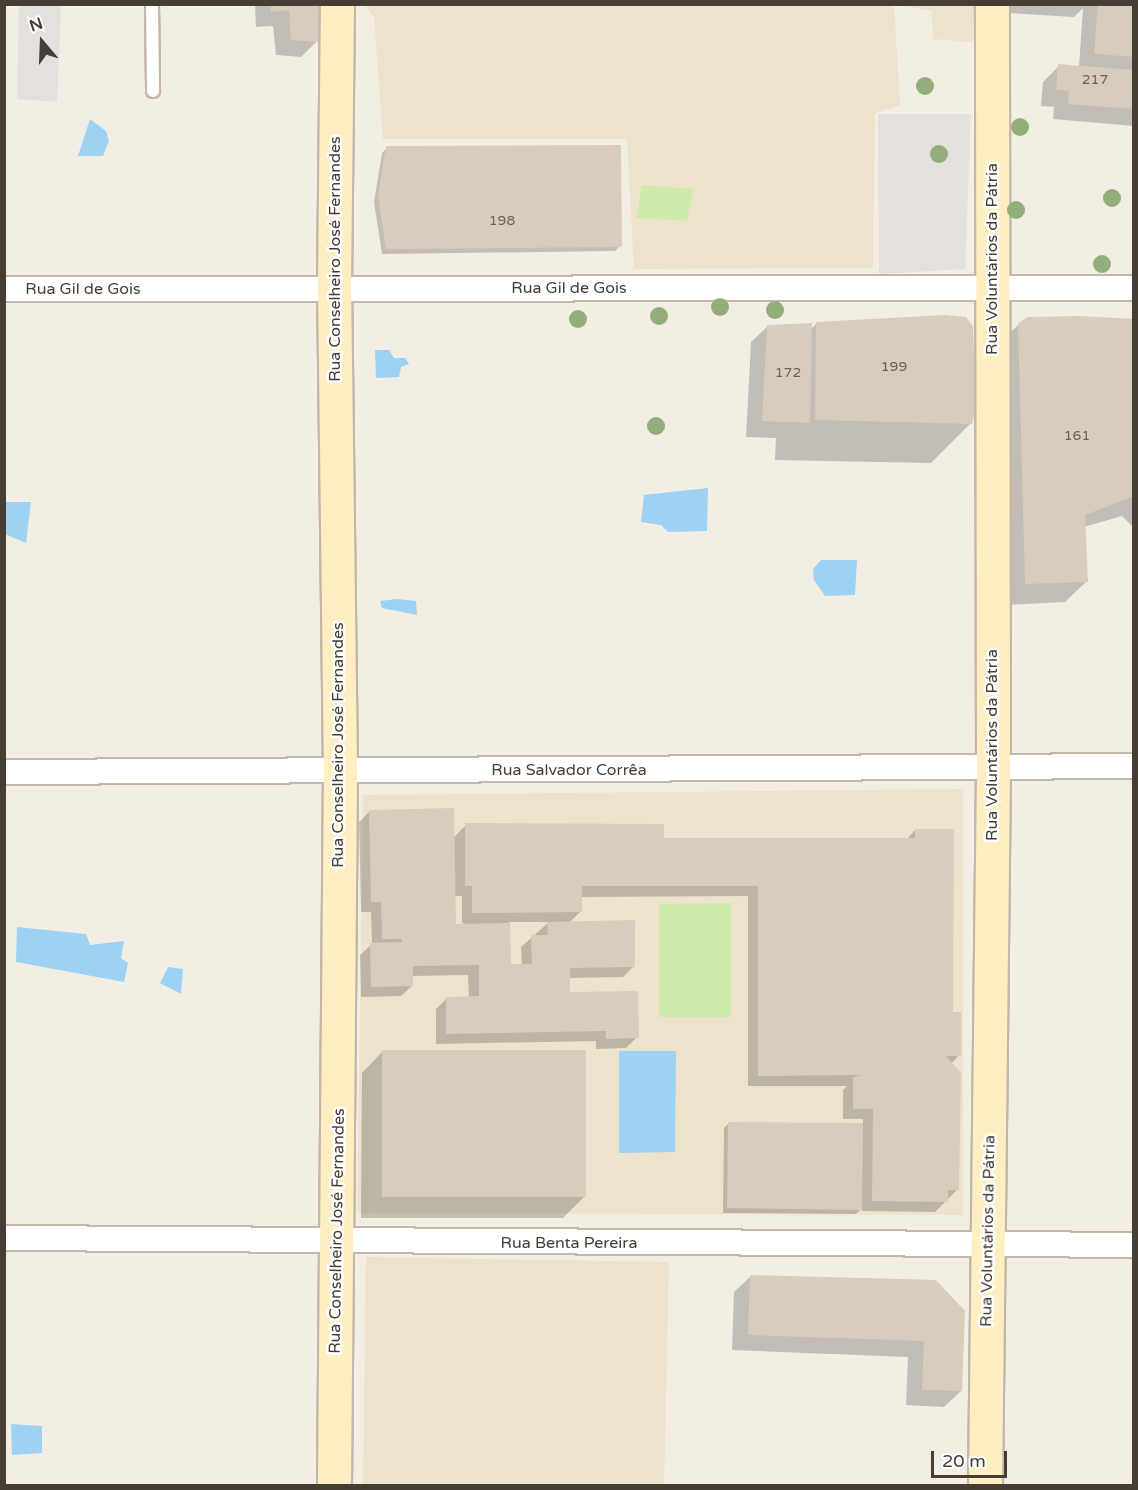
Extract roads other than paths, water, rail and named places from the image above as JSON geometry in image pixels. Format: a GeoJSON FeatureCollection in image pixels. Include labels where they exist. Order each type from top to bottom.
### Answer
{"type":"FeatureCollection","features":[{"type":"Feature","properties":{"kind":"main road","name":"Rua Conselheiro José Fernandes"},"geometry":{"type":"LineString","coordinates":[[334,1485],[340,771],[334,287],[337,4]]}},
{"type":"Feature","properties":{"kind":"main road","name":"Rua Voluntários da Pátria"},"geometry":{"type":"LineString","coordinates":[[985,1485],[993,767],[992,4]]}},
{"type":"Feature","properties":{"kind":"street","name":"Rua Gil de Gois"},"geometry":{"type":"LineString","coordinates":[[4,289],[1134,288]]}},
{"type":"Feature","properties":{"kind":"street","name":"Rua Salvador Corrêa"},"geometry":{"type":"LineString","coordinates":[[4,772],[1134,766]]}},
{"type":"Feature","properties":{"kind":"street","name":"Rua Benta Pereira"},"geometry":{"type":"LineString","coordinates":[[4,1238],[337,1242],[1134,1245]]}},
{"type":"Feature","properties":{"kind":"lane"},"geometry":{"type":"LineString","coordinates":[[152,4],[153,91]]}},
{"type":"Feature","properties":{"kind":"water"},"geometry":{"type":"Polygon","coordinates":[[[90,119],[106,131],[109,141],[103,156],[78,156],[90,119]]]}},
{"type":"Feature","properties":{"kind":"water"},"geometry":{"type":"Polygon","coordinates":[[[375,350],[389,350],[394,358],[405,358],[409,364],[401,367],[399,377],[376,378],[375,350]]]}},
{"type":"Feature","properties":{"kind":"water"},"geometry":{"type":"Polygon","coordinates":[[[708,488],[707,531],[668,532],[661,525],[641,522],[644,495],[708,488]]]}},
{"type":"Feature","properties":{"kind":"water"},"geometry":{"type":"Polygon","coordinates":[[[5,502],[31,502],[26,543],[5,534],[5,502]]]}},
{"type":"Feature","properties":{"kind":"water"},"geometry":{"type":"Polygon","coordinates":[[[821,560],[857,560],[855,595],[825,596],[814,580],[813,569],[821,560]]]}},
{"type":"Feature","properties":{"kind":"water"},"geometry":{"type":"Polygon","coordinates":[[[397,599],[416,601],[417,615],[382,608],[380,601],[397,599]]]}},
{"type":"Feature","properties":{"kind":"water"},"geometry":{"type":"Polygon","coordinates":[[[17,927],[86,934],[90,945],[124,941],[121,958],[128,963],[124,982],[16,962],[17,927]]]}},
{"type":"Feature","properties":{"kind":"water"},"geometry":{"type":"Polygon","coordinates":[[[168,967],[183,969],[181,994],[160,983],[168,967]]]}},
{"type":"Feature","properties":{"kind":"water"},"geometry":{"type":"Polygon","coordinates":[[[619,1051],[676,1051],[675,1152],[619,1153],[619,1051]]]}},
{"type":"Feature","properties":{"kind":"water"},"geometry":{"type":"Polygon","coordinates":[[[11,1424],[42,1426],[42,1453],[12,1455],[11,1424]]]}}]}
